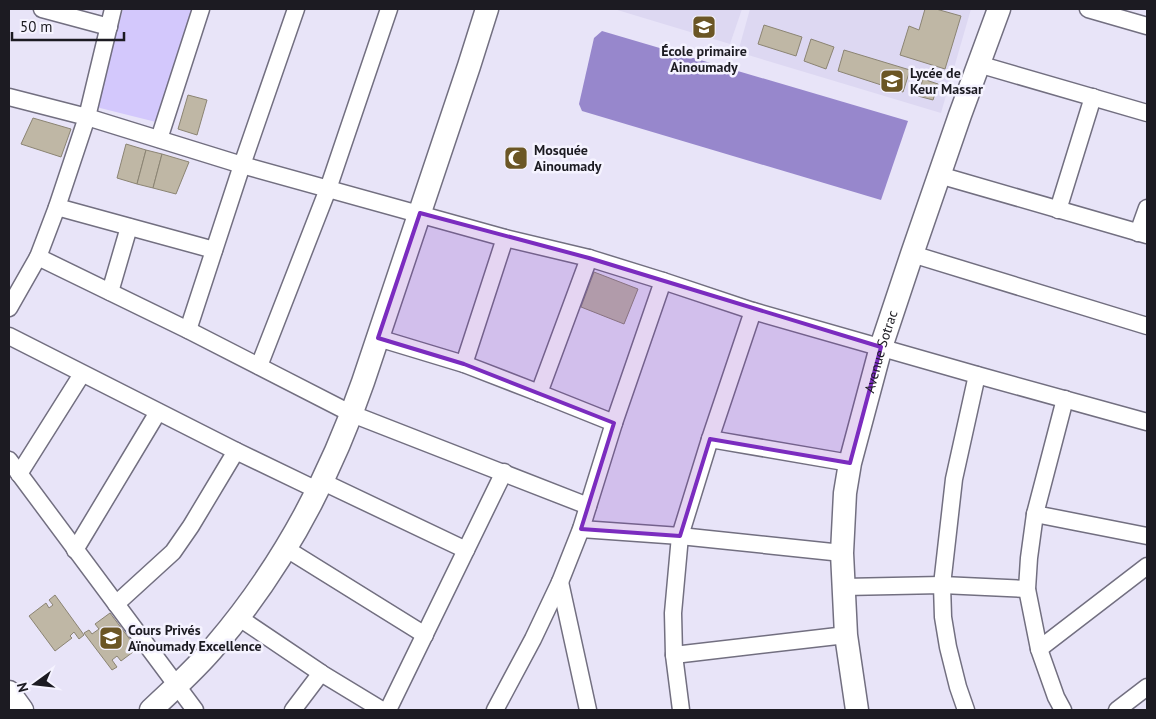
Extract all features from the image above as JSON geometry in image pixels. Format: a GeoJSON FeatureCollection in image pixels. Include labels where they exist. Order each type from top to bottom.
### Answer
{"type":"FeatureCollection","features":[{"type":"Feature","properties":{"kind":"street"},"geometry":{"type":"LineString","coordinates":[[42,9],[109,27]]}},
{"type":"Feature","properties":{"kind":"street"},"geometry":{"type":"LineString","coordinates":[[9,308],[38,257],[57,207],[87,117],[113,9]]}},
{"type":"Feature","properties":{"kind":"street"},"geometry":{"type":"LineString","coordinates":[[159,139],[201,9]]}},
{"type":"Feature","properties":{"kind":"street"},"geometry":{"type":"LineString","coordinates":[[188,330],[296,9]]}},
{"type":"Feature","properties":{"kind":"street"},"geometry":{"type":"LineString","coordinates":[[259,366],[328,189],[389,9]]}},
{"type":"Feature","properties":{"kind":"street"},"geometry":{"type":"LineString","coordinates":[[151,710],[198,666],[238,617],[274,567],[301,521],[339,446],[378,338],[487,9]]}},
{"type":"Feature","properties":{"kind":"street","name":"Avenue Sotrac"},"geometry":{"type":"LineString","coordinates":[[856,710],[846,636],[842,553],[845,493],[850,463],[881,347],[960,114],[999,9]]}},
{"type":"Feature","properties":{"kind":"street"},"geometry":{"type":"LineString","coordinates":[[1088,9],[1147,26]]}},
{"type":"Feature","properties":{"kind":"street"},"geometry":{"type":"LineString","coordinates":[[978,64],[1147,113]]}},
{"type":"Feature","properties":{"kind":"street"},"geometry":{"type":"LineString","coordinates":[[9,96],[87,117],[242,165],[505,238],[589,258],[754,311],[1147,422]]}},
{"type":"Feature","properties":{"kind":"street"},"geometry":{"type":"LineString","coordinates":[[1058,210],[1093,97]]}},
{"type":"Feature","properties":{"kind":"street"},"geometry":{"type":"LineString","coordinates":[[939,175],[1143,234],[1147,208]]}},
{"type":"Feature","properties":{"kind":"street"},"geometry":{"type":"LineString","coordinates":[[57,207],[214,250]]}},
{"type":"Feature","properties":{"kind":"street"},"geometry":{"type":"LineString","coordinates":[[110,292],[129,227]]}},
{"type":"Feature","properties":{"kind":"street"},"geometry":{"type":"LineString","coordinates":[[464,364],[505,238]]}},
{"type":"Feature","properties":{"kind":"street"},"geometry":{"type":"LineString","coordinates":[[912,254],[1147,326]]}},
{"type":"Feature","properties":{"kind":"street"},"geometry":{"type":"LineString","coordinates":[[38,257],[188,330],[352,414],[588,506]]}},
{"type":"Feature","properties":{"kind":"street"},"geometry":{"type":"LineString","coordinates":[[539,393],[589,258]]}},
{"type":"Feature","properties":{"kind":"street"},"geometry":{"type":"LineString","coordinates":[[495,710],[533,639],[560,582],[581,528],[614,423],[663,281]]}},
{"type":"Feature","properties":{"kind":"street"},"geometry":{"type":"LineString","coordinates":[[681,710],[674,655],[673,613],[680,536],[710,439],[754,311]]}},
{"type":"Feature","properties":{"kind":"street"},"geometry":{"type":"LineString","coordinates":[[9,336],[236,451],[466,550]]}},
{"type":"Feature","properties":{"kind":"street"},"geometry":{"type":"LineString","coordinates":[[378,338],[464,364],[614,423]]}},
{"type":"Feature","properties":{"kind":"street"},"geometry":{"type":"LineString","coordinates":[[19,474],[82,374]]}},
{"type":"Feature","properties":{"kind":"street"},"geometry":{"type":"LineString","coordinates":[[966,710],[948,646],[943,617],[942,585],[954,479],[976,374]]}},
{"type":"Feature","properties":{"kind":"street"},"geometry":{"type":"LineString","coordinates":[[1063,710],[1056,697],[1040,649],[1027,589],[1035,514],[1064,399]]}},
{"type":"Feature","properties":{"kind":"street"},"geometry":{"type":"LineString","coordinates":[[75,550],[158,412]]}},
{"type":"Feature","properties":{"kind":"street"},"geometry":{"type":"LineString","coordinates":[[710,439],[850,463]]}},
{"type":"Feature","properties":{"kind":"street"},"geometry":{"type":"LineString","coordinates":[[116,604],[173,552],[191,526],[236,451]]}},
{"type":"Feature","properties":{"kind":"street"},"geometry":{"type":"LineString","coordinates":[[9,460],[195,710]]}},
{"type":"Feature","properties":{"kind":"street"},"geometry":{"type":"LineString","coordinates":[[388,710],[504,472]]}},
{"type":"Feature","properties":{"kind":"street"},"geometry":{"type":"LineString","coordinates":[[1035,514],[1147,536]]}},
{"type":"Feature","properties":{"kind":"street"},"geometry":{"type":"LineString","coordinates":[[581,528],[842,553]]}},
{"type":"Feature","properties":{"kind":"street"},"geometry":{"type":"LineString","coordinates":[[285,548],[425,635]]}},
{"type":"Feature","properties":{"kind":"street"},"geometry":{"type":"LineString","coordinates":[[1040,649],[1147,566]]}},
{"type":"Feature","properties":{"kind":"street"},"geometry":{"type":"LineString","coordinates":[[560,582],[588,710]]}},
{"type":"Feature","properties":{"kind":"street"},"geometry":{"type":"LineString","coordinates":[[844,587],[942,585],[1027,589]]}},
{"type":"Feature","properties":{"kind":"street"},"geometry":{"type":"LineString","coordinates":[[238,617],[320,673],[382,710]]}},
{"type":"Feature","properties":{"kind":"street"},"geometry":{"type":"LineString","coordinates":[[674,655],[846,636]]}},
{"type":"Feature","properties":{"kind":"street"},"geometry":{"type":"LineString","coordinates":[[292,710],[320,673]]}},
{"type":"Feature","properties":{"kind":"street"},"geometry":{"type":"LineString","coordinates":[[1117,710],[1147,687]]}},
{"type":"Feature","properties":{"kind":"street"},"geometry":{"type":"LineString","coordinates":[[9,692],[22,710]]}},
{"type":"Feature","properties":{"kind":"highlighted area"},"geometry":{"type":"Polygon","coordinates":[[[420,213],[589,258],[881,347],[850,463],[710,439],[680,536],[581,529],[614,423],[464,364],[378,338],[420,213]]]}},
{"type":"Feature","properties":{"kind":"shaded area"},"geometry":{"type":"Polygon","coordinates":[[[123,9],[192,9],[176,58],[160,123],[96,107],[123,9]]]}},
{"type":"Feature","properties":{"kind":"shaded area","name":"École primaire Ainoumady"},"geometry":{"type":"Polygon","coordinates":[[[614,9],[742,9],[730,44],[614,9]]]}},
{"type":"Feature","properties":{"kind":"shaded area","name":"Lycée de Keur Massar"},"geometry":{"type":"Polygon","coordinates":[[[750,9],[971,9],[941,113],[738,52],[750,9]]]}},
{"type":"Feature","properties":{"kind":"shaded area"},"geometry":{"type":"Polygon","coordinates":[[[602,31],[908,121],[881,200],[582,111],[579,104],[594,38],[602,31]]]}},
{"type":"Feature","properties":{"kind":"building"},"geometry":{"type":"Polygon","coordinates":[[[925,9],[936,9],[961,16],[945,69],[900,55],[909,26],[919,30],[925,9]]]}},
{"type":"Feature","properties":{"kind":"building"},"geometry":{"type":"Polygon","coordinates":[[[764,25],[802,37],[796,56],[758,44],[764,25]]]}},
{"type":"Feature","properties":{"kind":"building"},"geometry":{"type":"Polygon","coordinates":[[[811,39],[834,47],[826,69],[804,61],[811,39]]]}},
{"type":"Feature","properties":{"kind":"building"},"geometry":{"type":"Polygon","coordinates":[[[844,50],[910,70],[903,92],[838,71],[844,50]]]}},
{"type":"Feature","properties":{"kind":"building"},"geometry":{"type":"Polygon","coordinates":[[[923,79],[938,84],[933,100],[918,96],[923,79]]]}},
{"type":"Feature","properties":{"kind":"building"},"geometry":{"type":"Polygon","coordinates":[[[188,95],[207,100],[197,135],[178,129],[188,95]]]}},
{"type":"Feature","properties":{"kind":"building"},"geometry":{"type":"Polygon","coordinates":[[[33,118],[71,129],[61,157],[21,144],[33,118]]]}},
{"type":"Feature","properties":{"kind":"building"},"geometry":{"type":"Polygon","coordinates":[[[126,144],[146,150],[137,184],[117,178],[126,144]]]}},
{"type":"Feature","properties":{"kind":"building"},"geometry":{"type":"Polygon","coordinates":[[[146,150],[162,154],[153,188],[137,184],[146,150]]]}},
{"type":"Feature","properties":{"kind":"building"},"geometry":{"type":"Polygon","coordinates":[[[162,154],[189,162],[176,194],[153,188],[162,154]]]}},
{"type":"Feature","properties":{"kind":"building"},"geometry":{"type":"Polygon","coordinates":[[[594,272],[638,289],[624,324],[581,307],[594,272]]]}},
{"type":"Feature","properties":{"kind":"building"},"geometry":{"type":"Polygon","coordinates":[[[55,595],[84,635],[79,639],[74,632],[70,636],[72,638],[55,651],[29,616],[46,603],[49,608],[53,605],[49,600],[55,595]]]}},
{"type":"Feature","properties":{"kind":"building"},"geometry":{"type":"Polygon","coordinates":[[[110,613],[137,649],[121,661],[117,656],[112,660],[117,667],[112,670],[84,633],[89,630],[92,634],[99,629],[95,624],[110,613]]]}},
{"type":"Feature","properties":{"kind":"place","name":"École primaire Ainoumady"},"geometry":{"type":"Point","coordinates":[704,27]}},
{"type":"Feature","properties":{"kind":"place","name":"Lycée de Keur Massar"},"geometry":{"type":"Point","coordinates":[892,81]}},
{"type":"Feature","properties":{"kind":"place","name":"Mosquée Ainoumady"},"geometry":{"type":"Point","coordinates":[516,158]}},
{"type":"Feature","properties":{"kind":"place","name":"Cours Privés Aïnoumady Excellence"},"geometry":{"type":"Point","coordinates":[111,638]}}]}
